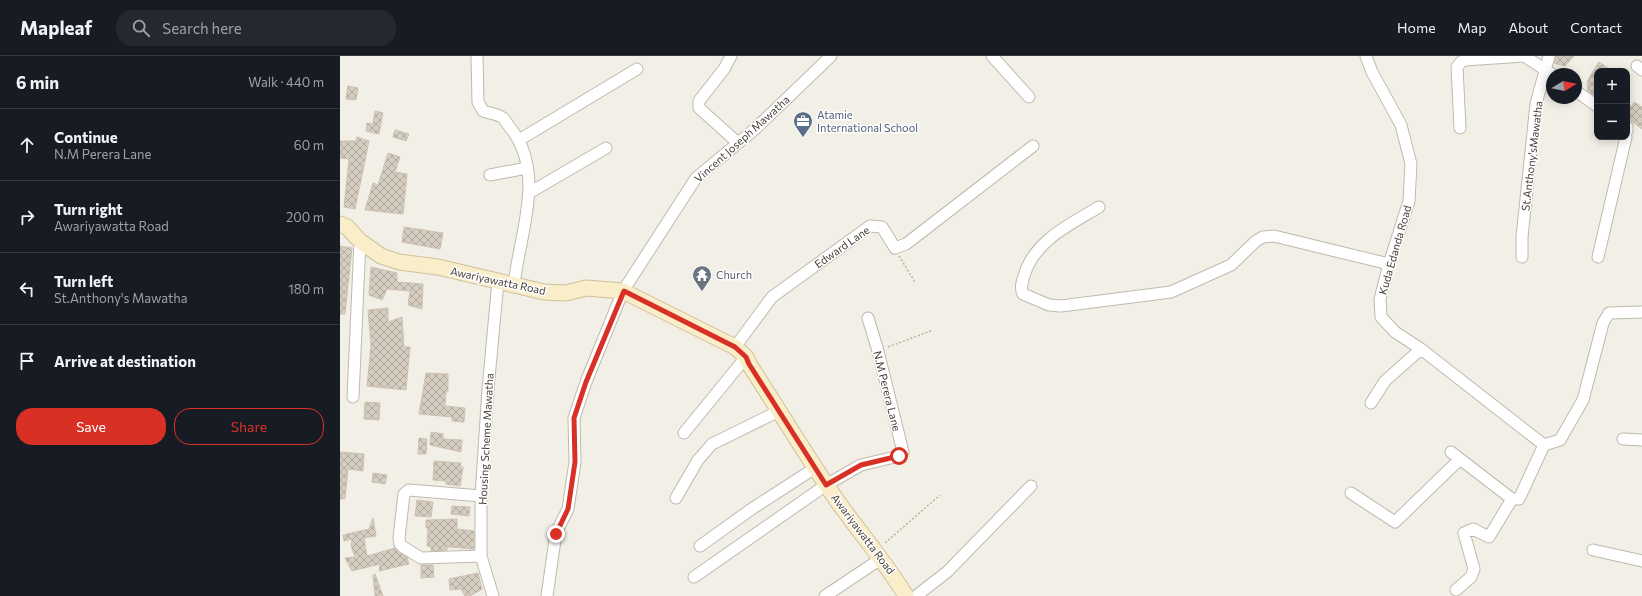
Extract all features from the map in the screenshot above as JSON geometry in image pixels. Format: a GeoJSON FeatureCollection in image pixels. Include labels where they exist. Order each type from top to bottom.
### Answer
{"type":"FeatureCollection","features":[{"type":"Feature","properties":{"kind":"street"},"geometry":{"type":"LineString","coordinates":[[477,56],[478,102],[483,111],[502,118],[519,140],[527,168],[529,194],[528,210],[516,263],[514,285]]}},
{"type":"Feature","properties":{"kind":"street"},"geometry":{"type":"LineString","coordinates":[[731,56],[724,69],[699,101],[699,108],[738,143]]}},
{"type":"Feature","properties":{"kind":"street","name":"Vincent Joseph Mawatha"},"geometry":{"type":"LineString","coordinates":[[547,596],[556,534],[568,509],[575,462],[574,418],[586,382],[624,291],[696,178],[755,129],[831,56]]}},
{"type":"Feature","properties":{"kind":"street"},"geometry":{"type":"LineString","coordinates":[[992,56],[1029,97]]}},
{"type":"Feature","properties":{"kind":"street","name":"Kuda Edanda Road"},"geometry":{"type":"LineString","coordinates":[[1366,56],[1372,72],[1401,125],[1411,164],[1409,201],[1389,264],[1380,299],[1381,317],[1395,332],[1421,349],[1544,445]]}},
{"type":"Feature","properties":{"kind":"street"},"geometry":{"type":"LineString","coordinates":[[1460,128],[1457,67],[1461,62],[1465,60],[1524,56],[1546,70]]}},
{"type":"Feature","properties":{"kind":"street","name":"St.Anthony'sMawatha"},"geometry":{"type":"LineString","coordinates":[[1549,56],[1549,68]]}},
{"type":"Feature","properties":{"kind":"street"},"geometry":{"type":"LineString","coordinates":[[519,140],[637,69]]}},
{"type":"Feature","properties":{"kind":"street","name":"St.Anthony'sMawatha"},"geometry":{"type":"LineString","coordinates":[[1522,257],[1522,237],[1536,104],[1546,79]]}},
{"type":"Feature","properties":{"kind":"street"},"geometry":{"type":"LineString","coordinates":[[1582,95],[1594,104]]}},
{"type":"Feature","properties":{"kind":"street"},"geometry":{"type":"LineString","coordinates":[[1598,257],[1625,140]]}},
{"type":"Feature","properties":{"kind":"street"},"geometry":{"type":"LineString","coordinates":[[895,248],[906,244],[1033,146]]}},
{"type":"Feature","properties":{"kind":"street"},"geometry":{"type":"LineString","coordinates":[[529,194],[606,148]]}},
{"type":"Feature","properties":{"kind":"street"},"geometry":{"type":"LineString","coordinates":[[490,175],[527,168]]}},
{"type":"Feature","properties":{"kind":"street"},"geometry":{"type":"LineString","coordinates":[[1099,207],[1058,232],[1041,246],[1025,271],[1021,288],[1023,294],[1054,306],[1171,292],[1230,265],[1256,241],[1263,237],[1274,236],[1389,264]]}},
{"type":"Feature","properties":{"kind":"street","name":"Awariyawatta Road"},"geometry":{"type":"LineString","coordinates":[[340,224],[347,227],[360,241],[381,256],[399,262],[438,267],[544,292],[566,293],[586,288],[624,291],[735,347],[746,357],[826,485],[879,555],[906,595]]}},
{"type":"Feature","properties":{"kind":"street","name":"Edward Lane"},"geometry":{"type":"LineString","coordinates":[[735,347],[772,297],[870,226],[882,227],[895,248]]}},
{"type":"Feature","properties":{"kind":"street"},"geometry":{"type":"LineString","coordinates":[[353,396],[360,241]]}},
{"type":"Feature","properties":{"kind":"street","name":"Housing Scheme Mawatha"},"geometry":{"type":"LineString","coordinates":[[493,596],[481,556],[482,496],[488,389],[498,281]]}},
{"type":"Feature","properties":{"kind":"street"},"geometry":{"type":"LineString","coordinates":[[1351,493],[1395,522],[1455,456],[1512,499],[1519,499],[1544,445],[1560,440],[1583,400],[1603,323],[1609,313],[1642,312]]}},
{"type":"Feature","properties":{"kind":"street","name":"N.M Perera Lane"},"geometry":{"type":"LineString","coordinates":[[826,485],[861,465],[899,456],[903,452],[878,351],[868,318]]}},
{"type":"Feature","properties":{"kind":"street"},"geometry":{"type":"LineString","coordinates":[[1371,403],[1385,381],[1421,349]]}},
{"type":"Feature","properties":{"kind":"street"},"geometry":{"type":"LineString","coordinates":[[684,433],[746,357]]}},
{"type":"Feature","properties":{"kind":"street"},"geometry":{"type":"LineString","coordinates":[[676,498],[698,460],[712,444],[779,411]]}},
{"type":"Feature","properties":{"kind":"street"},"geometry":{"type":"LineString","coordinates":[[1623,439],[1642,440]]}},
{"type":"Feature","properties":{"kind":"street"},"geometry":{"type":"LineString","coordinates":[[700,546],[753,508],[815,468]]}},
{"type":"Feature","properties":{"kind":"street"},"geometry":{"type":"LineString","coordinates":[[694,577],[826,485]]}},
{"type":"Feature","properties":{"kind":"street"},"geometry":{"type":"LineString","coordinates":[[906,595],[947,572],[1031,486]]}},
{"type":"Feature","properties":{"kind":"street"},"geometry":{"type":"LineString","coordinates":[[481,556],[421,558],[403,547],[400,544],[399,538],[404,494],[408,490],[482,496]]}},
{"type":"Feature","properties":{"kind":"street"},"geometry":{"type":"LineString","coordinates":[[1456,590],[1471,577],[1474,569],[1464,534],[1473,529],[1489,537],[1512,499]]}},
{"type":"Feature","properties":{"kind":"street"},"geometry":{"type":"LineString","coordinates":[[1593,550],[1642,561]]}},
{"type":"Feature","properties":{"kind":"street"},"geometry":{"type":"LineString","coordinates":[[825,596],[879,555]]}},
{"type":"Feature","properties":{"kind":"path"},"geometry":{"type":"LineString","coordinates":[[895,248],[915,282]]}},
{"type":"Feature","properties":{"kind":"path"},"geometry":{"type":"LineString","coordinates":[[878,351],[933,330]]}},
{"type":"Feature","properties":{"kind":"path"},"geometry":{"type":"LineString","coordinates":[[879,555],[940,494]]}},
{"type":"Feature","properties":{"kind":"building"},"geometry":{"type":"Polygon","coordinates":[[[1556,56],[1574,56],[1565,66],[1554,63],[1556,56]]]}},
{"type":"Feature","properties":{"kind":"building"},"geometry":{"type":"Polygon","coordinates":[[[1599,62],[1608,68],[1595,68],[1599,62]]]}},
{"type":"Feature","properties":{"kind":"building"},"geometry":{"type":"Polygon","coordinates":[[[1594,70],[1594,95],[1588,91],[1588,80],[1594,70]]]}},
{"type":"Feature","properties":{"kind":"building"},"geometry":{"type":"Polygon","coordinates":[[[348,86],[358,88],[356,100],[346,99],[348,86]]]}},
{"type":"Feature","properties":{"kind":"building"},"geometry":{"type":"Polygon","coordinates":[[[1634,102],[1642,107],[1642,129],[1630,120],[1630,106],[1631,107],[1634,102]]]}},
{"type":"Feature","properties":{"kind":"building"},"geometry":{"type":"Polygon","coordinates":[[[375,111],[383,113],[379,134],[366,131],[367,123],[373,124],[375,111]]]}},
{"type":"Feature","properties":{"kind":"building"},"geometry":{"type":"Polygon","coordinates":[[[395,130],[409,134],[406,141],[393,137],[395,130]]]}},
{"type":"Feature","properties":{"kind":"building"},"geometry":{"type":"Polygon","coordinates":[[[357,137],[369,141],[355,209],[344,207],[349,159],[340,158],[340,141],[356,141],[357,137]]]}},
{"type":"Feature","properties":{"kind":"building"},"geometry":{"type":"Polygon","coordinates":[[[388,153],[400,157],[395,172],[407,174],[403,214],[365,210],[373,183],[378,185],[388,153]]]}},
{"type":"Feature","properties":{"kind":"building"},"geometry":{"type":"Polygon","coordinates":[[[404,227],[443,233],[440,249],[402,242],[404,227]]]}},
{"type":"Feature","properties":{"kind":"building"},"geometry":{"type":"Polygon","coordinates":[[[340,246],[352,248],[345,314],[340,314],[340,246]]]}},
{"type":"Feature","properties":{"kind":"building"},"geometry":{"type":"Polygon","coordinates":[[[371,267],[397,273],[397,282],[423,284],[422,309],[408,305],[410,291],[387,289],[382,300],[369,295],[371,267]]]}},
{"type":"Feature","properties":{"kind":"building"},"geometry":{"type":"Polygon","coordinates":[[[388,308],[388,322],[402,317],[404,347],[410,347],[406,390],[367,386],[371,346],[368,310],[388,308]]]}},
{"type":"Feature","properties":{"kind":"building"},"geometry":{"type":"Polygon","coordinates":[[[426,373],[448,374],[448,391],[446,391],[445,406],[465,408],[464,422],[452,421],[452,417],[419,414],[426,373]]]}},
{"type":"Feature","properties":{"kind":"building"},"geometry":{"type":"Polygon","coordinates":[[[365,402],[380,403],[379,420],[364,419],[365,402]]]}},
{"type":"Feature","properties":{"kind":"building"},"geometry":{"type":"Polygon","coordinates":[[[431,432],[443,434],[443,439],[462,440],[461,452],[430,445],[431,432]]]}},
{"type":"Feature","properties":{"kind":"building"},"geometry":{"type":"Polygon","coordinates":[[[419,438],[427,439],[426,454],[418,454],[419,438]]]}},
{"type":"Feature","properties":{"kind":"building"},"geometry":{"type":"Polygon","coordinates":[[[340,452],[364,454],[363,471],[348,469],[345,499],[340,499],[340,452]]]}},
{"type":"Feature","properties":{"kind":"building"},"geometry":{"type":"Polygon","coordinates":[[[434,461],[461,463],[460,467],[463,467],[460,486],[446,484],[446,481],[433,480],[434,461]]]}},
{"type":"Feature","properties":{"kind":"building"},"geometry":{"type":"Polygon","coordinates":[[[373,473],[387,475],[385,484],[372,482],[373,473]]]}},
{"type":"Feature","properties":{"kind":"building"},"geometry":{"type":"Polygon","coordinates":[[[417,500],[433,502],[431,517],[415,516],[417,500]]]}},
{"type":"Feature","properties":{"kind":"building"},"geometry":{"type":"Polygon","coordinates":[[[452,506],[470,507],[469,516],[451,514],[452,506]]]}},
{"type":"Feature","properties":{"kind":"building"},"geometry":{"type":"Polygon","coordinates":[[[373,518],[376,536],[364,538],[367,556],[395,548],[407,557],[409,564],[379,571],[380,564],[352,571],[345,558],[355,557],[351,546],[352,539],[344,541],[343,535],[369,529],[373,518]]]}},
{"type":"Feature","properties":{"kind":"building"},"geometry":{"type":"Polygon","coordinates":[[[457,519],[457,529],[474,531],[474,549],[447,547],[447,550],[431,551],[431,547],[427,546],[428,528],[426,528],[426,520],[457,519]]]}},
{"type":"Feature","properties":{"kind":"building"},"geometry":{"type":"Polygon","coordinates":[[[421,565],[433,565],[434,577],[421,578],[421,565]]]}},
{"type":"Feature","properties":{"kind":"building"},"geometry":{"type":"Polygon","coordinates":[[[478,573],[482,589],[470,596],[465,596],[461,589],[450,590],[449,579],[478,573]]]}},
{"type":"Feature","properties":{"kind":"building"},"geometry":{"type":"Polygon","coordinates":[[[375,574],[383,596],[375,596],[373,575],[375,574]]]}},
{"type":"Feature","properties":{"kind":"place","name":"Atamie International School"},"geometry":{"type":"Point","coordinates":[803,138]}},
{"type":"Feature","properties":{"kind":"place","name":"Church"},"geometry":{"type":"Point","coordinates":[702,292]}},
{"type":"Feature","properties":{"kind":"route"},"geometry":{"type":"LineString","coordinates":[[556,534],[568,509],[575,462],[574,418],[586,382],[624,291],[735,347],[746,357],[826,485],[861,465],[899,456]]}}]}
